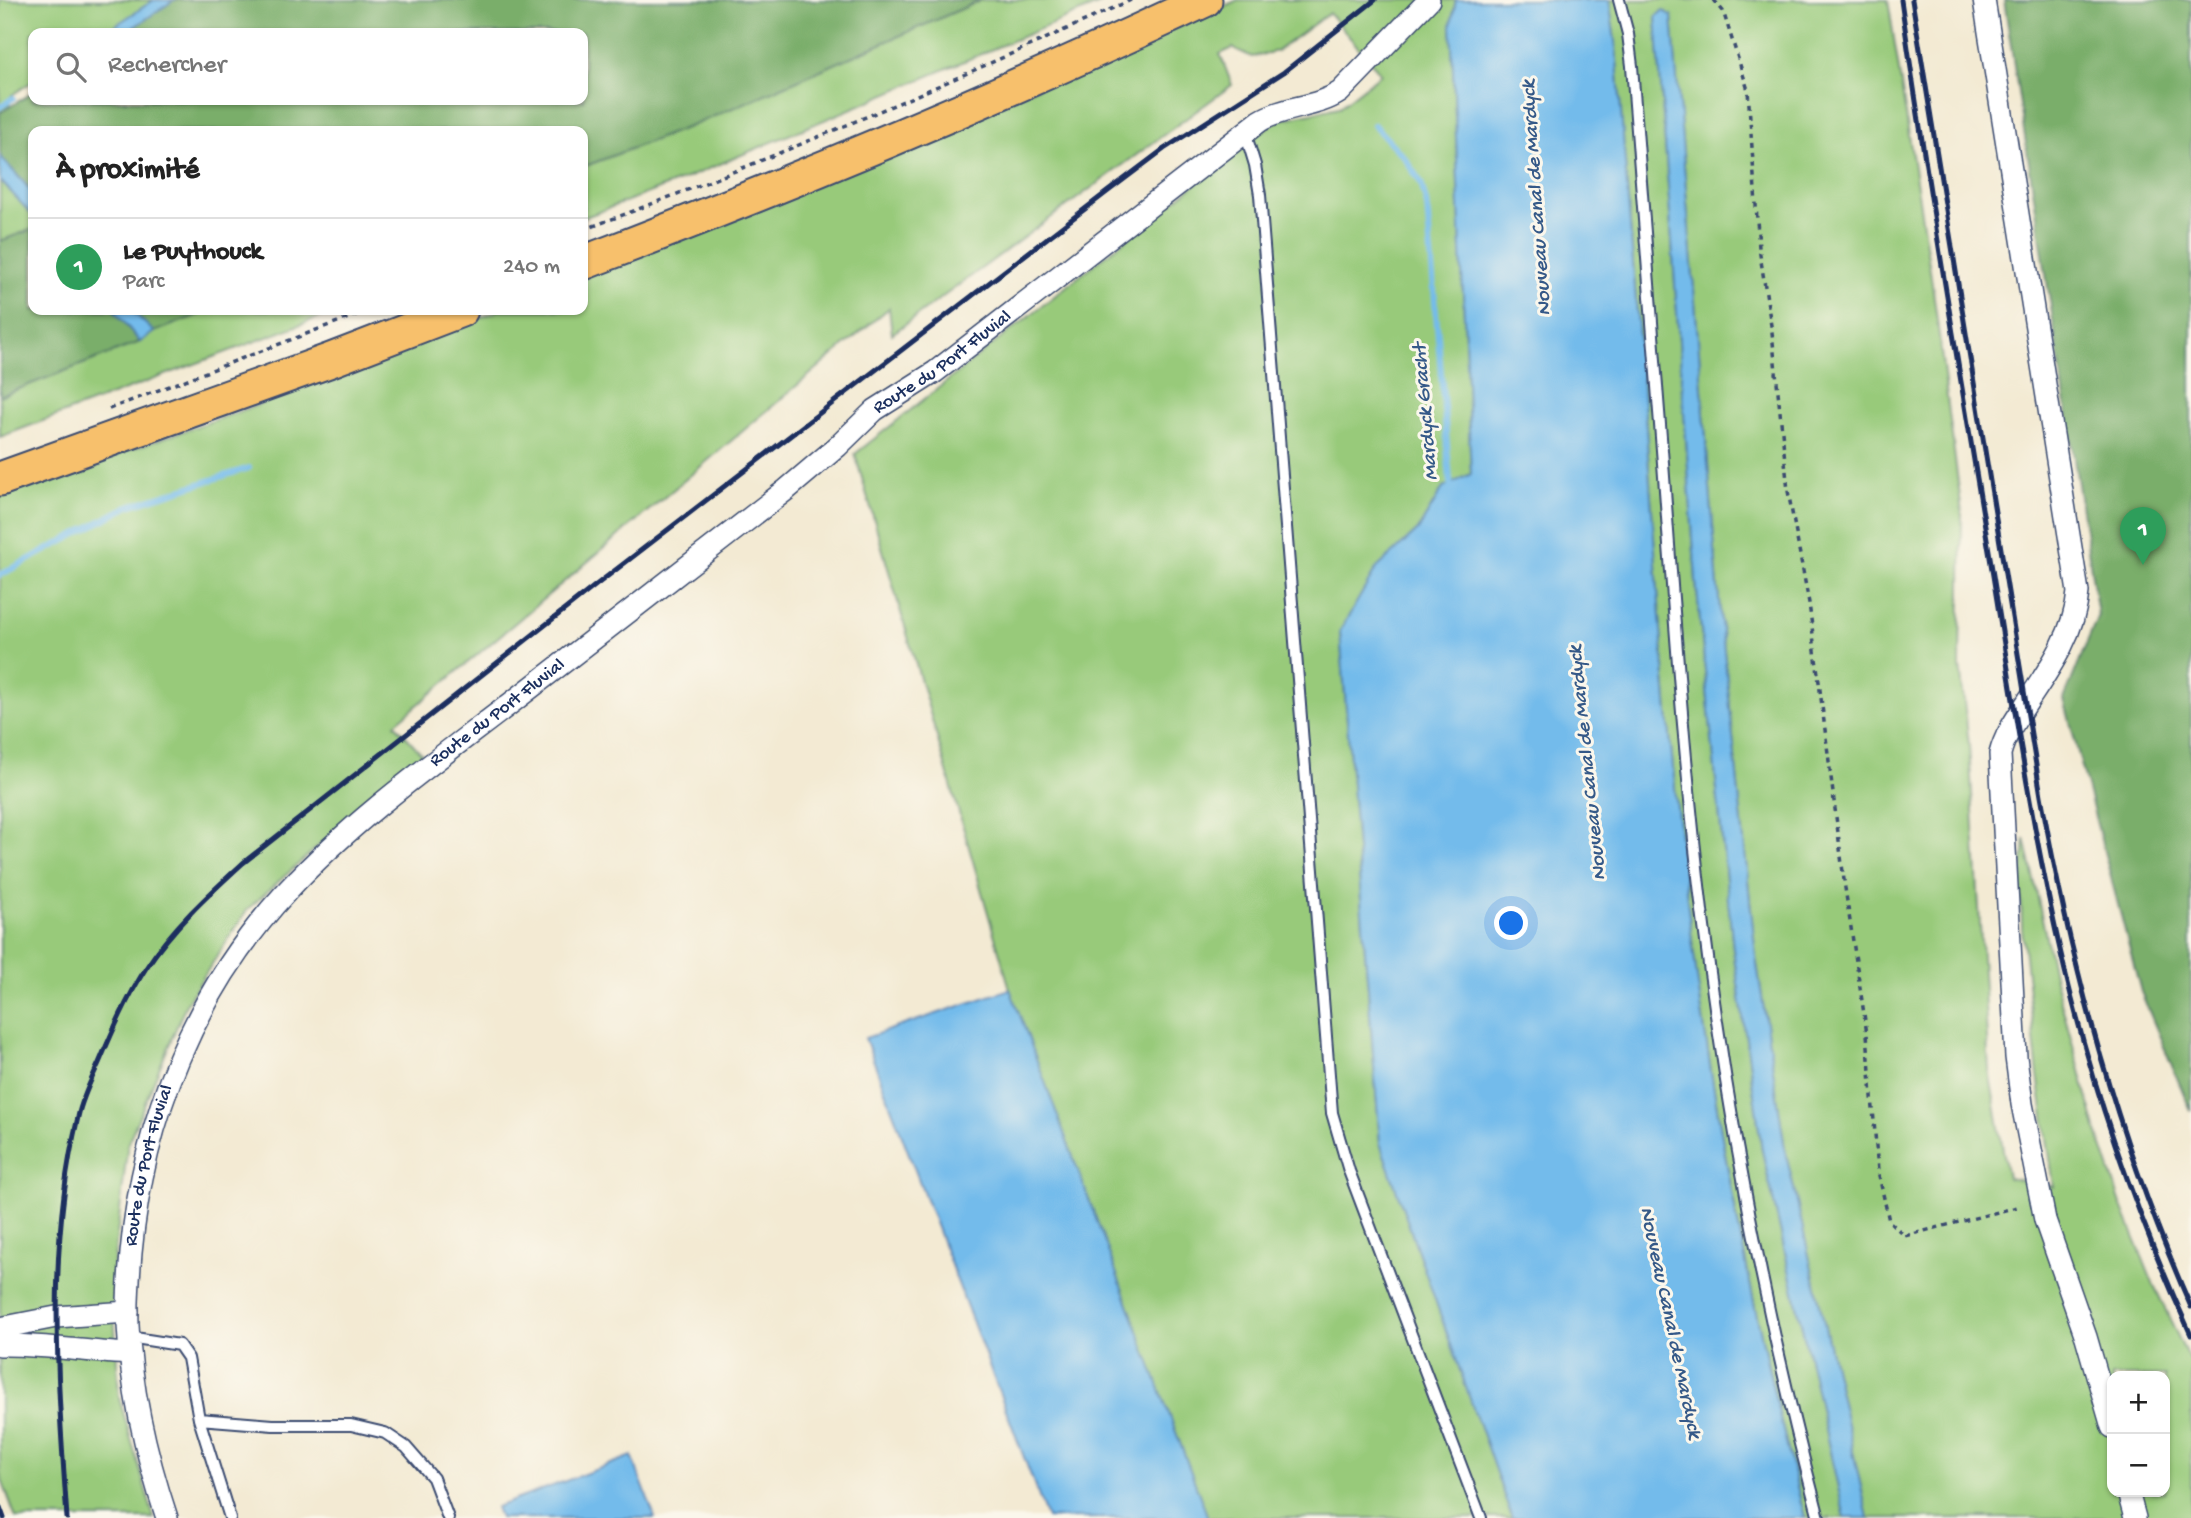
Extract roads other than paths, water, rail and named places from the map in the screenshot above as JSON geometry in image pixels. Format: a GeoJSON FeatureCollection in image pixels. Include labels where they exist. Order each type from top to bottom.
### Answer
{"type":"FeatureCollection","features":[{"type":"Feature","properties":{"kind":"main road"},"geometry":{"type":"LineString","coordinates":[[588,243],[755,180],[864,135],[1170,0]]}},
{"type":"Feature","properties":{"kind":"main road"},"geometry":{"type":"LineString","coordinates":[[588,261],[713,214],[872,148],[1205,0]]}},
{"type":"Feature","properties":{"kind":"main road"},"geometry":{"type":"LineString","coordinates":[[0,463],[392,315]]}},
{"type":"Feature","properties":{"kind":"main road"},"geometry":{"type":"LineString","coordinates":[[0,479],[448,315]]}},
{"type":"Feature","properties":{"kind":"street","name":"Route du Port Fluvial"},"geometry":{"type":"LineString","coordinates":[[167,1518],[143,1435],[129,1345],[129,1271],[139,1188],[169,1082],[198,1019],[220,980],[256,927],[289,889],[327,852],[406,784],[786,490],[821,462],[875,410],[935,372],[1260,121],[1279,111],[1324,100],[1340,92],[1429,0]]}},
{"type":"Feature","properties":{"kind":"street"},"geometry":{"type":"LineString","coordinates":[[1984,0],[2078,592],[2073,621],[2067,636],[2007,734],[2000,754],[2017,1073],[2040,1201],[2051,1241],[2092,1354],[2107,1409]]}},
{"type":"Feature","properties":{"kind":"street"},"geometry":{"type":"LineString","coordinates":[[0,1328],[56,1317],[128,1312]]}},
{"type":"Feature","properties":{"kind":"street"},"geometry":{"type":"LineString","coordinates":[[0,1345],[90,1352],[129,1345]]}},
{"type":"Feature","properties":{"kind":"street"},"geometry":{"type":"LineString","coordinates":[[2129,1497],[2135,1518]]}},
{"type":"Feature","properties":{"kind":"lane"},"geometry":{"type":"LineString","coordinates":[[1619,0],[1628,34],[1632,66],[1679,685],[1702,911],[1734,1125],[1760,1270],[1819,1518]]}},
{"type":"Feature","properties":{"kind":"lane"},"geometry":{"type":"LineString","coordinates":[[1245,132],[1255,165],[1261,209],[1332,1113],[1346,1163],[1481,1518]]}},
{"type":"Feature","properties":{"kind":"lane"},"geometry":{"type":"LineString","coordinates":[[129,1345],[179,1345],[188,1358],[199,1419],[230,1518]]}},
{"type":"Feature","properties":{"kind":"lane"},"geometry":{"type":"LineString","coordinates":[[199,1419],[273,1425],[351,1424],[385,1433],[406,1447],[433,1478],[448,1518]]}},
{"type":"Feature","properties":{"kind":"water"},"geometry":{"type":"Polygon","coordinates":[[[154,0],[174,0],[132,28],[112,28],[154,0]]]}},
{"type":"Feature","properties":{"kind":"water","name":"Nouveau Canal de Mardyck"},"geometry":{"type":"Polygon","coordinates":[[[1456,0],[1609,0],[1616,48],[1665,680],[1691,932],[1712,1080],[1739,1227],[1805,1518],[1512,1518],[1380,1143],[1340,631],[1376,569],[1418,530],[1443,488],[1471,474],[1451,25],[1456,0]]]}},
{"type":"Feature","properties":{"kind":"water"},"geometry":{"type":"Polygon","coordinates":[[[1663,10],[1672,16],[1720,612],[1756,957],[1785,1149],[1868,1518],[1845,1518],[1762,1150],[1733,949],[1696,581],[1656,17],[1663,10]]]}},
{"type":"Feature","properties":{"kind":"water"},"geometry":{"type":"Polygon","coordinates":[[[0,156],[28,187],[28,211],[0,180],[0,156]]]}},
{"type":"Feature","properties":{"kind":"water"},"geometry":{"type":"Polygon","coordinates":[[[118,315],[136,315],[154,332],[140,342],[118,315]]]}},
{"type":"Feature","properties":{"kind":"water"},"geometry":{"type":"Polygon","coordinates":[[[1010,989],[1208,1518],[1047,1518],[865,1038],[1010,989]]]}},
{"type":"Feature","properties":{"kind":"water"},"geometry":{"type":"Polygon","coordinates":[[[632,1456],[655,1518],[500,1518],[496,1507],[632,1456]]]}},
{"type":"Feature","properties":{"kind":"waterway","name":"Mardyck Gracht"},"geometry":{"type":"LineString","coordinates":[[0,107],[13,98]]}},
{"type":"Feature","properties":{"kind":"waterway","name":"Mardyck Gracht"},"geometry":{"type":"LineString","coordinates":[[1374,125],[1404,157],[1421,183],[1427,206],[1451,492]]}},
{"type":"Feature","properties":{"kind":"waterway"},"geometry":{"type":"LineString","coordinates":[[0,575],[129,506],[249,468]]}},
{"type":"Feature","properties":{"kind":"railway"},"geometry":{"type":"LineString","coordinates":[[67,1518],[57,1317],[58,1266],[68,1166],[82,1103],[115,1026],[146,968],[179,926],[243,863],[596,585],[1164,149],[1284,72],[1375,0]]}},
{"type":"Feature","properties":{"kind":"railway"},"geometry":{"type":"LineString","coordinates":[[1901,0],[2014,709],[2053,919],[2077,1018],[2104,1111],[2153,1247],[2191,1335]]}},
{"type":"Feature","properties":{"kind":"railway"},"geometry":{"type":"LineString","coordinates":[[1912,0],[2041,796],[2068,928],[2083,992],[2120,1119],[2141,1182],[2191,1307]]}},
{"type":"Feature","properties":{"kind":"railway"},"geometry":{"type":"LineString","coordinates":[[0,1507],[4,1518]]}},
{"type":"Feature","properties":{"kind":"place","name":"Le Puythouck"},"geometry":{"type":"Point","coordinates":[2143,565]}}]}
